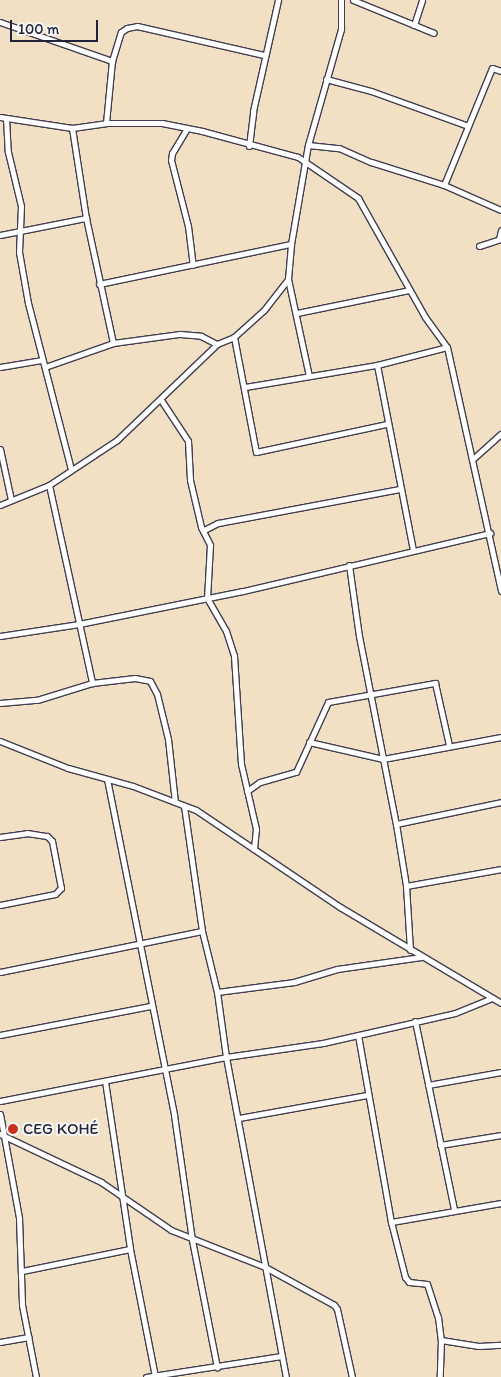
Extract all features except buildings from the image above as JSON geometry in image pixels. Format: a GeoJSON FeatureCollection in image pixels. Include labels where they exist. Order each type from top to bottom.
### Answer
{"type":"FeatureCollection","features":[{"type":"Feature","properties":{"kind":"street"},"geometry":{"type":"LineString","coordinates":[[249,146],[264,55],[278,0]]}},
{"type":"Feature","properties":{"kind":"street"},"geometry":{"type":"LineString","coordinates":[[309,376],[297,313],[288,279],[291,244],[308,144],[341,29],[341,0]]}},
{"type":"Feature","properties":{"kind":"street"},"geometry":{"type":"LineString","coordinates":[[353,0],[434,34]]}},
{"type":"Feature","properties":{"kind":"street"},"geometry":{"type":"LineString","coordinates":[[414,25],[422,0]]}},
{"type":"Feature","properties":{"kind":"street"},"geometry":{"type":"LineString","coordinates":[[0,22],[112,62]]}},
{"type":"Feature","properties":{"kind":"street"},"geometry":{"type":"LineString","coordinates":[[106,123],[112,62],[120,32],[137,26],[264,55]]}},
{"type":"Feature","properties":{"kind":"street"},"geometry":{"type":"LineString","coordinates":[[444,185],[492,68],[501,71]]}},
{"type":"Feature","properties":{"kind":"street"},"geometry":{"type":"LineString","coordinates":[[326,79],[371,91],[468,126]]}},
{"type":"Feature","properties":{"kind":"street"},"geometry":{"type":"LineString","coordinates":[[0,116],[72,128],[106,123],[162,123],[186,130],[202,132],[249,146],[298,157],[305,164],[358,198],[409,290],[447,347],[474,458],[501,591]]}},
{"type":"Feature","properties":{"kind":"street"},"geometry":{"type":"LineString","coordinates":[[6,118],[8,152],[21,206],[19,252],[28,303],[71,469]]}},
{"type":"Feature","properties":{"kind":"street"},"geometry":{"type":"LineString","coordinates":[[72,128],[86,218],[113,343]]}},
{"type":"Feature","properties":{"kind":"street"},"geometry":{"type":"LineString","coordinates":[[186,130],[172,153],[171,160],[188,226],[193,265]]}},
{"type":"Feature","properties":{"kind":"street"},"geometry":{"type":"LineString","coordinates":[[308,144],[339,148],[372,162],[444,185],[501,210]]}},
{"type":"Feature","properties":{"kind":"street"},"geometry":{"type":"LineString","coordinates":[[0,235],[86,218]]}},
{"type":"Feature","properties":{"kind":"street"},"geometry":{"type":"LineString","coordinates":[[479,246],[500,239],[501,230]]}},
{"type":"Feature","properties":{"kind":"street"},"geometry":{"type":"LineString","coordinates":[[99,284],[291,244]]}},
{"type":"Feature","properties":{"kind":"street"},"geometry":{"type":"LineString","coordinates":[[0,505],[50,485],[71,469],[117,440],[162,400],[217,344],[234,337],[264,310],[288,279]]}},
{"type":"Feature","properties":{"kind":"street"},"geometry":{"type":"LineString","coordinates":[[297,313],[409,290]]}},
{"type":"Feature","properties":{"kind":"street"},"geometry":{"type":"LineString","coordinates":[[45,367],[113,343],[180,334],[202,336],[217,344]]}},
{"type":"Feature","properties":{"kind":"street"},"geometry":{"type":"LineString","coordinates":[[234,337],[256,452],[387,424]]}},
{"type":"Feature","properties":{"kind":"street"},"geometry":{"type":"LineString","coordinates":[[245,387],[376,364],[447,347]]}},
{"type":"Feature","properties":{"kind":"street"},"geometry":{"type":"LineString","coordinates":[[0,367],[42,360]]}},
{"type":"Feature","properties":{"kind":"street"},"geometry":{"type":"LineString","coordinates":[[376,364],[413,550]]}},
{"type":"Feature","properties":{"kind":"street"},"geometry":{"type":"LineString","coordinates":[[162,400],[188,441],[190,480],[211,554],[207,598],[226,631],[234,656],[241,764],[256,829],[254,849]]}},
{"type":"Feature","properties":{"kind":"street"},"geometry":{"type":"LineString","coordinates":[[474,458],[501,434]]}},
{"type":"Feature","properties":{"kind":"street"},"geometry":{"type":"LineString","coordinates":[[0,449],[12,500]]}},
{"type":"Feature","properties":{"kind":"street"},"geometry":{"type":"LineString","coordinates":[[50,485],[92,682]]}},
{"type":"Feature","properties":{"kind":"street"},"geometry":{"type":"LineString","coordinates":[[204,530],[218,523],[400,489]]}},
{"type":"Feature","properties":{"kind":"street"},"geometry":{"type":"LineString","coordinates":[[0,636],[79,624],[207,598],[490,533]]}},
{"type":"Feature","properties":{"kind":"street"},"geometry":{"type":"LineString","coordinates":[[349,565],[406,886],[410,950]]}},
{"type":"Feature","properties":{"kind":"street"},"geometry":{"type":"LineString","coordinates":[[0,703],[37,700],[92,682],[135,678],[153,684],[168,739],[175,802]]}},
{"type":"Feature","properties":{"kind":"street"},"geometry":{"type":"LineString","coordinates":[[247,791],[260,782],[296,772],[328,702],[435,683],[449,745]]}},
{"type":"Feature","properties":{"kind":"street"},"geometry":{"type":"LineString","coordinates":[[309,742],[383,759],[449,745],[501,737]]}},
{"type":"Feature","properties":{"kind":"street"},"geometry":{"type":"LineString","coordinates":[[0,741],[68,768],[175,802],[218,823],[254,849],[410,950],[501,1003]]}},
{"type":"Feature","properties":{"kind":"street"},"geometry":{"type":"LineString","coordinates":[[107,779],[150,1006],[174,1115],[192,1240],[217,1368]]}},
{"type":"Feature","properties":{"kind":"street"},"geometry":{"type":"LineString","coordinates":[[396,824],[501,802]]}},
{"type":"Feature","properties":{"kind":"street"},"geometry":{"type":"LineString","coordinates":[[184,806],[202,931],[217,992],[226,1057],[239,1118],[286,1377]]}},
{"type":"Feature","properties":{"kind":"street"},"geometry":{"type":"LineString","coordinates":[[0,837],[27,833],[47,836],[52,841],[62,888],[55,894],[0,905]]}},
{"type":"Feature","properties":{"kind":"street"},"geometry":{"type":"LineString","coordinates":[[406,886],[501,869]]}},
{"type":"Feature","properties":{"kind":"street"},"geometry":{"type":"LineString","coordinates":[[0,972],[40,962],[138,945],[202,931]]}},
{"type":"Feature","properties":{"kind":"street"},"geometry":{"type":"LineString","coordinates":[[217,992],[294,982],[336,969],[422,957]]}},
{"type":"Feature","properties":{"kind":"street"},"geometry":{"type":"LineString","coordinates":[[0,1102],[226,1057],[358,1035],[455,1013],[492,998]]}},
{"type":"Feature","properties":{"kind":"street"},"geometry":{"type":"LineString","coordinates":[[0,1035],[150,1006]]}},
{"type":"Feature","properties":{"kind":"street"},"geometry":{"type":"LineString","coordinates":[[415,1021],[454,1210]]}},
{"type":"Feature","properties":{"kind":"street"},"geometry":{"type":"LineString","coordinates":[[358,1035],[391,1222],[406,1281],[427,1284],[438,1316],[441,1340],[440,1377]]}},
{"type":"Feature","properties":{"kind":"street"},"geometry":{"type":"LineString","coordinates":[[428,1085],[501,1072]]}},
{"type":"Feature","properties":{"kind":"street"},"geometry":{"type":"LineString","coordinates":[[105,1081],[124,1198],[130,1249],[155,1376]]}},
{"type":"Feature","properties":{"kind":"street"},"geometry":{"type":"LineString","coordinates":[[239,1118],[368,1095]]}},
{"type":"Feature","properties":{"kind":"street"},"geometry":{"type":"LineString","coordinates":[[0,1114],[1,1134],[19,1218],[22,1271],[21,1297],[36,1377]]}},
{"type":"Feature","properties":{"kind":"street"},"geometry":{"type":"LineString","coordinates":[[1,1134],[102,1182],[124,1198],[192,1240],[266,1267],[336,1307],[352,1377]]}},
{"type":"Feature","properties":{"kind":"street"},"geometry":{"type":"LineString","coordinates":[[440,1145],[501,1135]]}},
{"type":"Feature","properties":{"kind":"street"},"geometry":{"type":"LineString","coordinates":[[391,1222],[501,1203]]}},
{"type":"Feature","properties":{"kind":"street"},"geometry":{"type":"LineString","coordinates":[[22,1271],[130,1249]]}},
{"type":"Feature","properties":{"kind":"street"},"geometry":{"type":"LineString","coordinates":[[0,1342],[29,1337]]}},
{"type":"Feature","properties":{"kind":"street"},"geometry":{"type":"LineString","coordinates":[[441,1340],[479,1346],[501,1345]]}},
{"type":"Feature","properties":{"kind":"street"},"geometry":{"type":"LineString","coordinates":[[146,1377],[217,1368],[282,1356]]}},
{"type":"Feature","properties":{"kind":"place","name":"CEG KOHÉ"},"geometry":{"type":"Point","coordinates":[13,1129]}}]}
